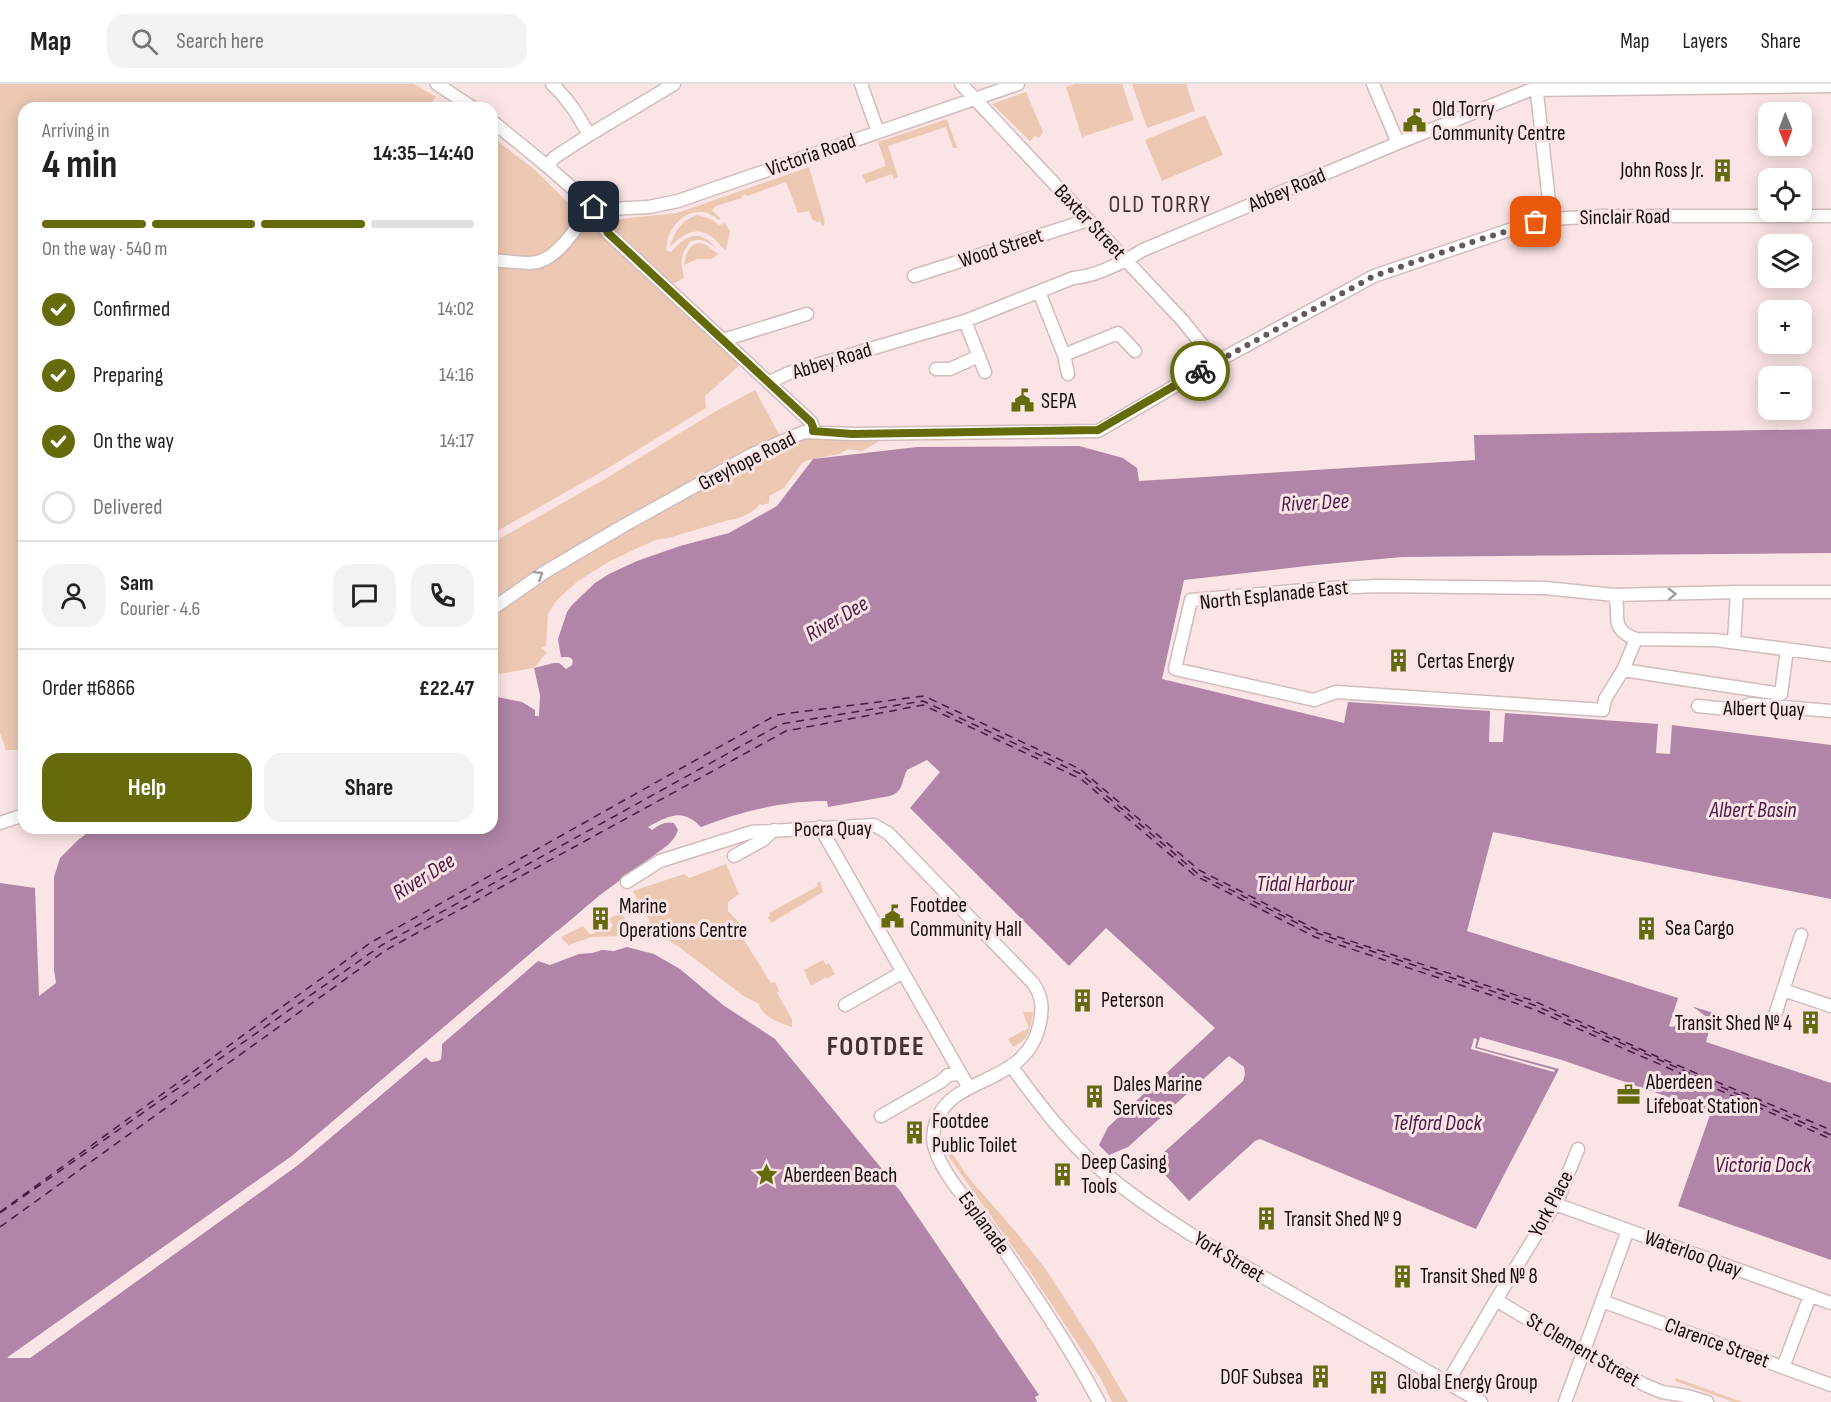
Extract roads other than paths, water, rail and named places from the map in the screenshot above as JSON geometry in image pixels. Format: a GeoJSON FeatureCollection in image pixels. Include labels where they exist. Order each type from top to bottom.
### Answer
{"type":"FeatureCollection","features":[{"type":"Feature","properties":{"kind":"street"},"geometry":{"type":"LineString","coordinates":[[552,84],[570,103],[589,135]]}},
{"type":"Feature","properties":{"kind":"street"},"geometry":{"type":"LineString","coordinates":[[547,166],[555,157],[589,135],[674,84]]}},
{"type":"Feature","properties":{"kind":"street"},"geometry":{"type":"LineString","coordinates":[[861,84],[878,132]]}},
{"type":"Feature","properties":{"kind":"street","name":"Baxter Street"},"geometry":{"type":"LineString","coordinates":[[961,84],[1183,321],[1216,362]]}},
{"type":"Feature","properties":{"kind":"street","name":"Victoria Road"},"geometry":{"type":"LineString","coordinates":[[595,206],[649,207],[678,201],[1018,84]]}},
{"type":"Feature","properties":{"kind":"street"},"geometry":{"type":"LineString","coordinates":[[1373,84],[1398,143]]}},
{"type":"Feature","properties":{"kind":"street"},"geometry":{"type":"LineString","coordinates":[[444,86],[465,102]]}},
{"type":"Feature","properties":{"kind":"street","name":"Abbey Road"},"geometry":{"type":"LineString","coordinates":[[770,384],[789,372],[964,321],[1073,278],[1084,277],[1126,261],[1143,250],[1537,87],[1831,86]]}},
{"type":"Feature","properties":{"kind":"street"},"geometry":{"type":"LineString","coordinates":[[1537,87],[1551,219]]}},
{"type":"Feature","properties":{"kind":"street"},"geometry":{"type":"LineString","coordinates":[[498,126],[595,206],[608,233],[811,422],[813,431]]}},
{"type":"Feature","properties":{"kind":"street"},"geometry":{"type":"LineString","coordinates":[[498,261],[530,264],[549,257],[563,245],[595,206]]}},
{"type":"Feature","properties":{"kind":"street","name":"Sinclair Road"},"geometry":{"type":"LineString","coordinates":[[1107,426],[1216,362],[1374,276],[1475,241],[1551,219],[1615,216],[1831,216]]}},
{"type":"Feature","properties":{"kind":"street","name":"Wood Street"},"geometry":{"type":"LineString","coordinates":[[914,276],[1088,220]]}},
{"type":"Feature","properties":{"kind":"street"},"geometry":{"type":"LineString","coordinates":[[1039,292],[1064,355],[1068,374]]}},
{"type":"Feature","properties":{"kind":"street"},"geometry":{"type":"LineString","coordinates":[[723,340],[807,314]]}},
{"type":"Feature","properties":{"kind":"street"},"geometry":{"type":"LineString","coordinates":[[964,321],[985,372]]}},
{"type":"Feature","properties":{"kind":"street"},"geometry":{"type":"LineString","coordinates":[[1064,355],[1118,333],[1135,351]]}},
{"type":"Feature","properties":{"kind":"street"},"geometry":{"type":"LineString","coordinates":[[936,369],[950,369],[979,356]]}},
{"type":"Feature","properties":{"kind":"street","name":"Greyhope Road"},"geometry":{"type":"LineString","coordinates":[[498,605],[536,578],[623,526],[751,455],[804,432],[852,434],[1087,432],[1107,426]]}},
{"type":"Feature","properties":{"kind":"street","name":"North Esplanade East"},"geometry":{"type":"LineString","coordinates":[[1623,670],[1608,692],[1603,710],[1336,692],[1314,700],[1175,669],[1191,600],[1378,586],[1545,588],[1614,595],[1831,592]]}},
{"type":"Feature","properties":{"kind":"street"},"geometry":{"type":"LineString","coordinates":[[1734,641],[1737,592]]}},
{"type":"Feature","properties":{"kind":"street"},"geometry":{"type":"LineString","coordinates":[[1614,595],[1616,619],[1619,626],[1623,632],[1636,639],[1734,641],[1831,655]]}},
{"type":"Feature","properties":{"kind":"street"},"geometry":{"type":"LineString","coordinates":[[1636,639],[1623,670],[1781,694],[1787,649]]}},
{"type":"Feature","properties":{"kind":"street","name":"Albert Quay"},"geometry":{"type":"LineString","coordinates":[[1698,706],[1737,710],[1750,704],[1831,711]]}},
{"type":"Feature","properties":{"kind":"street"},"geometry":{"type":"LineString","coordinates":[[0,823],[18,817]]}},
{"type":"Feature","properties":{"kind":"street","name":"Pocra Quay"},"geometry":{"type":"LineString","coordinates":[[627,882],[660,861],[752,832],[874,825],[886,831],[1033,983],[1042,1004],[1039,1027],[1026,1054],[1012,1067]]}},
{"type":"Feature","properties":{"kind":"street"},"geometry":{"type":"LineString","coordinates":[[820,827],[969,1088]]}},
{"type":"Feature","properties":{"kind":"street"},"geometry":{"type":"LineString","coordinates":[[734,856],[763,840],[767,830]]}},
{"type":"Feature","properties":{"kind":"street"},"geometry":{"type":"LineString","coordinates":[[1770,1022],[1775,1015],[1801,935]]}},
{"type":"Feature","properties":{"kind":"street"},"geometry":{"type":"LineString","coordinates":[[845,1005],[903,972]]}},
{"type":"Feature","properties":{"kind":"street"},"geometry":{"type":"LineString","coordinates":[[1783,990],[1831,1006]]}},
{"type":"Feature","properties":{"kind":"street","name":"Esplanade"},"geometry":{"type":"LineString","coordinates":[[1012,1067],[969,1088],[941,1111],[933,1134],[934,1148],[964,1197],[1026,1282],[1099,1402]]}},
{"type":"Feature","properties":{"kind":"street","name":"York Street"},"geometry":{"type":"LineString","coordinates":[[1012,1067],[1046,1114],[1068,1137],[1100,1169],[1148,1207],[1239,1263],[1481,1402]]}},
{"type":"Feature","properties":{"kind":"street"},"geometry":{"type":"LineString","coordinates":[[881,1116],[942,1081],[948,1075],[960,1074]]}},
{"type":"Feature","properties":{"kind":"street","name":"York Place"},"geometry":{"type":"LineString","coordinates":[[1448,1382],[1555,1203],[1578,1149]]}},
{"type":"Feature","properties":{"kind":"street","name":"Waterloo Quay"},"geometry":{"type":"LineString","coordinates":[[1555,1203],[1831,1303]]}},
{"type":"Feature","properties":{"kind":"street"},"geometry":{"type":"LineString","coordinates":[[1565,1402],[1628,1230]]}},
{"type":"Feature","properties":{"kind":"street"},"geometry":{"type":"LineString","coordinates":[[1783,1367],[1810,1296]]}},
{"type":"Feature","properties":{"kind":"street","name":"St Clement Street"},"geometry":{"type":"LineString","coordinates":[[1496,1300],[1584,1352],[1655,1390],[1707,1402]]}},
{"type":"Feature","properties":{"kind":"street","name":"Clarence Street"},"geometry":{"type":"LineString","coordinates":[[1602,1301],[1831,1385]]}},
{"type":"Feature","properties":{"kind":"water"},"geometry":{"type":"Polygon","coordinates":[[[1831,429],[1831,553],[1402,557],[1184,580],[1162,679],[1344,723],[1348,702],[1490,711],[1489,742],[1503,742],[1505,713],[1658,724],[1656,753],[1670,754],[1672,725],[1831,745],[1831,899],[1493,832],[1467,931],[1678,998],[1677,1002],[1714,1013],[1706,1042],[1831,1083],[1831,1260],[1678,1206],[1711,1112],[1562,1060],[1480,1037],[1477,1047],[1559,1069],[1476,1229],[1260,1139],[1189,1201],[1153,1162],[1243,1081],[1244,1067],[1229,1056],[1128,1147],[1109,1155],[1099,1145],[1108,1127],[1215,1028],[1106,928],[1069,966],[910,808],[940,772],[927,760],[907,770],[900,789],[890,796],[828,807],[827,801],[779,805],[732,816],[701,827],[688,817],[676,815],[648,827],[652,830],[662,824],[674,823],[678,830],[668,845],[600,895],[292,1156],[8,1357],[30,1358],[298,1165],[426,1057],[438,1061],[441,1059],[442,1044],[538,961],[550,965],[579,954],[602,950],[614,951],[627,947],[654,954],[680,969],[723,1005],[775,1039],[901,1192],[1039,1395],[1035,1397],[1037,1402],[0,1402],[0,883],[35,888],[39,996],[56,983],[54,877],[60,858],[86,834],[498,834],[498,697],[522,702],[535,710],[535,716],[539,716],[540,695],[534,668],[559,663],[566,669],[572,665],[571,659],[561,657],[558,639],[567,612],[572,605],[595,583],[609,574],[637,561],[680,546],[729,533],[777,506],[813,459],[917,447],[1079,446],[1123,458],[1137,468],[1139,481],[1475,460],[1474,435],[1831,429]]]}},
{"type":"Feature","properties":{"kind":"place","name":"Old Torry Community Centre"},"geometry":{"type":"Point","coordinates":[1414,121]}},
{"type":"Feature","properties":{"kind":"place","name":"John Ross Jr."},"geometry":{"type":"Point","coordinates":[1722,170]}},
{"type":"Feature","properties":{"kind":"place","name":"SEPA"},"geometry":{"type":"Point","coordinates":[1023,401]}},
{"type":"Feature","properties":{"kind":"place","name":"Certas Energy"},"geometry":{"type":"Point","coordinates":[1399,661]}},
{"type":"Feature","properties":{"kind":"place","name":"Footdee Community Hall"},"geometry":{"type":"Point","coordinates":[892,917]}},
{"type":"Feature","properties":{"kind":"place","name":"Marine Operations Centre"},"geometry":{"type":"Point","coordinates":[601,918]}},
{"type":"Feature","properties":{"kind":"place","name":"Sea Cargo"},"geometry":{"type":"Point","coordinates":[1647,928]}},
{"type":"Feature","properties":{"kind":"place","name":"Peterson"},"geometry":{"type":"Point","coordinates":[1083,1000]}},
{"type":"Feature","properties":{"kind":"place","name":"Transit Shed № 4"},"geometry":{"type":"Point","coordinates":[1810,1023]}},
{"type":"Feature","properties":{"kind":"place","name":"Aberdeen Lifeboat Station"},"geometry":{"type":"Point","coordinates":[1628,1094]}},
{"type":"Feature","properties":{"kind":"place","name":"Dales Marine Services"},"geometry":{"type":"Point","coordinates":[1095,1096]}},
{"type":"Feature","properties":{"kind":"place","name":"Footdee Public Toilet"},"geometry":{"type":"Point","coordinates":[914,1133]}},
{"type":"Feature","properties":{"kind":"place","name":"Deep Casing Tools"},"geometry":{"type":"Point","coordinates":[1063,1174]}},
{"type":"Feature","properties":{"kind":"place","name":"Aberdeen Beach"},"geometry":{"type":"Point","coordinates":[766,1175]}},
{"type":"Feature","properties":{"kind":"place","name":"Transit Shed № 9"},"geometry":{"type":"Point","coordinates":[1266,1219]}},
{"type":"Feature","properties":{"kind":"place","name":"Transit Shed № 8"},"geometry":{"type":"Point","coordinates":[1402,1276]}},
{"type":"Feature","properties":{"kind":"place","name":"DOF Subsea"},"geometry":{"type":"Point","coordinates":[1321,1377]}},
{"type":"Feature","properties":{"kind":"place","name":"Global Energy Group"},"geometry":{"type":"Point","coordinates":[1379,1382]}},
{"type":"Feature","properties":{"kind":"district","name":"OLD TORRY"},"geometry":{"type":"Point","coordinates":[1160,204]}},
{"type":"Feature","properties":{"kind":"district","name":"FOOTDEE"},"geometry":{"type":"Point","coordinates":[876,1047]}},
{"type":"Feature","properties":{"kind":"water label","name":"River Dee"},"geometry":{"type":"Point","coordinates":[1315,503]}},
{"type":"Feature","properties":{"kind":"water label","name":"River Dee"},"geometry":{"type":"Point","coordinates":[837,619]}},
{"type":"Feature","properties":{"kind":"water label","name":"Albert Basin"},"geometry":{"type":"Point","coordinates":[1753,810]}},
{"type":"Feature","properties":{"kind":"water label","name":"River Dee"},"geometry":{"type":"Point","coordinates":[424,877]}},
{"type":"Feature","properties":{"kind":"water label","name":"Tidal Harbour"},"geometry":{"type":"Point","coordinates":[1305,884]}},
{"type":"Feature","properties":{"kind":"water label","name":"Telford Dock"},"geometry":{"type":"Point","coordinates":[1437,1123]}},
{"type":"Feature","properties":{"kind":"water label","name":"Victoria Dock"},"geometry":{"type":"Point","coordinates":[1763,1165]}}]}
